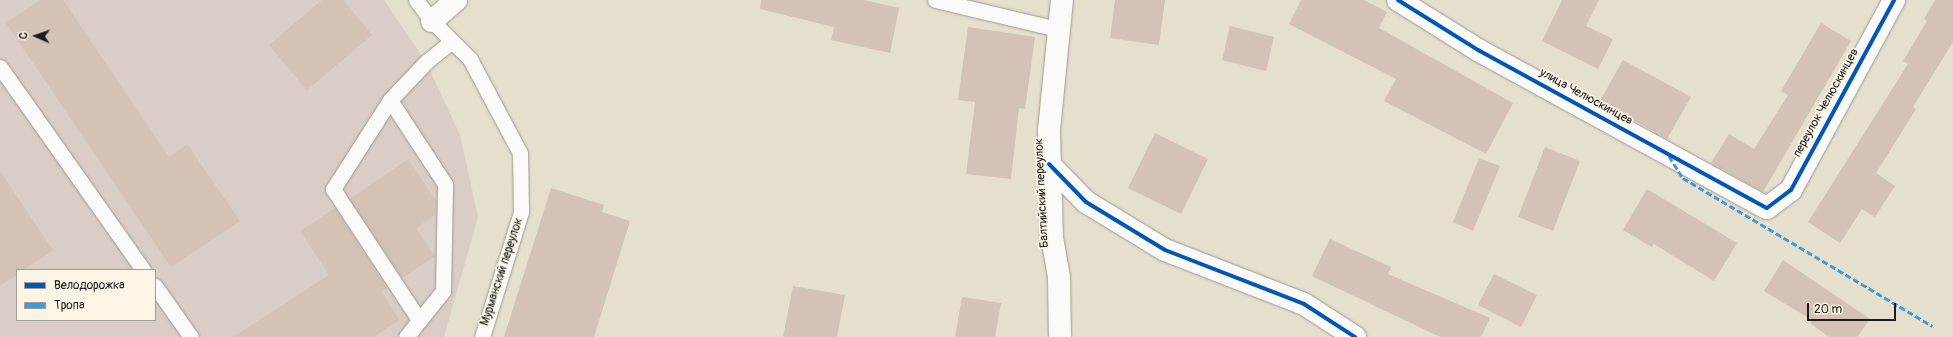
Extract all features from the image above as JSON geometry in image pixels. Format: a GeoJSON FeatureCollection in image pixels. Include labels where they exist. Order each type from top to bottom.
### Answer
{"type":"FeatureCollection","features":[{"type":"Feature","properties":{"kind":"street"},"geometry":{"type":"LineString","coordinates":[[432,21],[456,0]]}},
{"type":"Feature","properties":{"kind":"street","name":"Балтийский переулок"},"geometry":{"type":"LineString","coordinates":[[1060,337],[1059,277],[1052,239],[1049,130],[1062,0]]}},
{"type":"Feature","properties":{"kind":"street","name":"улица Челюскинцев"},"geometry":{"type":"LineString","coordinates":[[1398,0],[1478,50],[1767,208]]}},
{"type":"Feature","properties":{"kind":"street","name":"переулок Челюскинцев"},"geometry":{"type":"LineString","coordinates":[[1767,208],[1791,190],[1894,0]]}},
{"type":"Feature","properties":{"kind":"street"},"geometry":{"type":"LineString","coordinates":[[1050,164],[1086,202],[1165,250],[1304,304],[1355,337]]}},
{"type":"Feature","properties":{"kind":"lane","name":"Мурманский переулок"},"geometry":{"type":"LineString","coordinates":[[416,0],[432,21],[470,59],[520,153],[521,212],[482,337]]}},
{"type":"Feature","properties":{"kind":"lane"},"geometry":{"type":"LineString","coordinates":[[935,0],[1058,29]]}},
{"type":"Feature","properties":{"kind":"lane"},"geometry":{"type":"LineString","coordinates":[[420,320],[333,189],[390,100],[426,62],[452,41]]}},
{"type":"Feature","properties":{"kind":"lane"},"geometry":{"type":"LineString","coordinates":[[0,66],[143,269]]}},
{"type":"Feature","properties":{"kind":"lane"},"geometry":{"type":"LineString","coordinates":[[390,100],[445,184],[443,291],[406,337]]}},
{"type":"Feature","properties":{"kind":"lane"},"geometry":{"type":"LineString","coordinates":[[156,287],[191,337]]}},
{"type":"Feature","properties":{"kind":"shaded area"},"geometry":{"type":"Polygon","coordinates":[[[0,0],[384,0],[426,62],[460,135],[478,217],[444,337],[0,337],[0,0]]]}},
{"type":"Feature","properties":{"kind":"building"},"geometry":{"type":"Polygon","coordinates":[[[40,0],[63,0],[169,157],[187,144],[240,221],[171,267],[6,23],[40,0]]]}},
{"type":"Feature","properties":{"kind":"building"},"geometry":{"type":"Polygon","coordinates":[[[322,0],[343,0],[372,35],[307,90],[269,45],[322,0]]]}},
{"type":"Feature","properties":{"kind":"building"},"geometry":{"type":"Polygon","coordinates":[[[761,0],[864,0],[899,8],[890,53],[831,40],[834,27],[760,9],[761,0]]]}},
{"type":"Feature","properties":{"kind":"building"},"geometry":{"type":"Polygon","coordinates":[[[1115,0],[1165,0],[1159,45],[1110,38],[1115,0]]]}},
{"type":"Feature","properties":{"kind":"building"},"geometry":{"type":"Polygon","coordinates":[[[1301,0],[1364,0],[1387,12],[1379,28],[1513,103],[1486,154],[1384,101],[1396,79],[1289,24],[1301,0]]]}},
{"type":"Feature","properties":{"kind":"building"},"geometry":{"type":"Polygon","coordinates":[[[1562,0],[1599,0],[1586,26],[1613,39],[1598,69],[1542,41],[1562,0]]]}},
{"type":"Feature","properties":{"kind":"building"},"geometry":{"type":"Polygon","coordinates":[[[1935,0],[1953,0],[1953,42],[1913,107],[1916,109],[1876,173],[1895,186],[1875,217],[1862,209],[1840,243],[1808,222],[1908,64],[1903,61],[1927,21],[1924,19],[1935,0]]]}},
{"type":"Feature","properties":{"kind":"building"},"geometry":{"type":"Polygon","coordinates":[[[1821,23],[1851,41],[1763,192],[1711,163],[1729,134],[1754,149],[1788,95],[1781,91],[1821,23]]]}},
{"type":"Feature","properties":{"kind":"building"},"geometry":{"type":"Polygon","coordinates":[[[1230,26],[1274,37],[1266,71],[1222,60],[1230,26]]]}},
{"type":"Feature","properties":{"kind":"building"},"geometry":{"type":"Polygon","coordinates":[[[968,27],[1035,37],[1025,109],[1019,108],[1011,179],[966,174],[975,102],[958,100],[968,27]]]}},
{"type":"Feature","properties":{"kind":"building"},"geometry":{"type":"Polygon","coordinates":[[[1623,60],[1691,97],[1667,139],[1600,101],[1623,60]]]}},
{"type":"Feature","properties":{"kind":"building"},"geometry":{"type":"Polygon","coordinates":[[[1155,133],[1208,159],[1181,214],[1128,188],[1155,133]]]}},
{"type":"Feature","properties":{"kind":"building"},"geometry":{"type":"Polygon","coordinates":[[[1545,147],[1580,161],[1553,231],[1518,217],[1545,147]]]}},
{"type":"Feature","properties":{"kind":"building"},"geometry":{"type":"Polygon","coordinates":[[[1479,158],[1500,166],[1473,231],[1453,222],[1479,158]]]}},
{"type":"Feature","properties":{"kind":"building"},"geometry":{"type":"Polygon","coordinates":[[[408,159],[436,201],[435,215],[416,228],[435,256],[402,278],[350,199],[408,159]]]}},
{"type":"Feature","properties":{"kind":"building"},"geometry":{"type":"Polygon","coordinates":[[[0,171],[53,250],[25,269],[16,269],[16,276],[0,286],[0,171]]]}},
{"type":"Feature","properties":{"kind":"building"},"geometry":{"type":"Polygon","coordinates":[[[551,188],[604,205],[602,212],[630,221],[594,337],[504,337],[551,188]]]}},
{"type":"Feature","properties":{"kind":"building"},"geometry":{"type":"Polygon","coordinates":[[[1647,189],[1737,243],[1714,281],[1654,244],[1652,247],[1623,230],[1647,189]]]}},
{"type":"Feature","properties":{"kind":"building"},"geometry":{"type":"Polygon","coordinates":[[[335,208],[387,288],[382,292],[399,320],[373,337],[233,337],[329,275],[300,231],[335,208]]]}},
{"type":"Feature","properties":{"kind":"building"},"geometry":{"type":"Polygon","coordinates":[[[1330,239],[1391,267],[1388,274],[1490,318],[1481,337],[1440,337],[1312,276],[1330,239]]]}},
{"type":"Feature","properties":{"kind":"building"},"geometry":{"type":"Polygon","coordinates":[[[1783,260],[1870,319],[1857,337],[1829,337],[1810,323],[1812,320],[1764,291],[1783,260]]]}},
{"type":"Feature","properties":{"kind":"building"},"geometry":{"type":"Polygon","coordinates":[[[1494,274],[1537,295],[1521,327],[1478,305],[1494,274]]]}},
{"type":"Feature","properties":{"kind":"building"},"geometry":{"type":"Polygon","coordinates":[[[793,286],[845,295],[837,337],[783,337],[793,286]]]}},
{"type":"Feature","properties":{"kind":"building"},"geometry":{"type":"Polygon","coordinates":[[[962,297],[1001,303],[995,337],[955,337],[962,297]]]}},
{"type":"Feature","properties":{"kind":"marked path"},"geometry":{"type":"LineString","coordinates":[[1669,156],[1683,178],[1932,326]]}},
{"type":"Feature","properties":{"kind":"cycle path"},"geometry":{"type":"LineString","coordinates":[[1398,0],[1478,50],[1767,208],[1791,190],[1894,0]]}},
{"type":"Feature","properties":{"kind":"cycle path"},"geometry":{"type":"LineString","coordinates":[[1049,164],[1086,202],[1165,250],[1304,304],[1355,337]]}}]}
